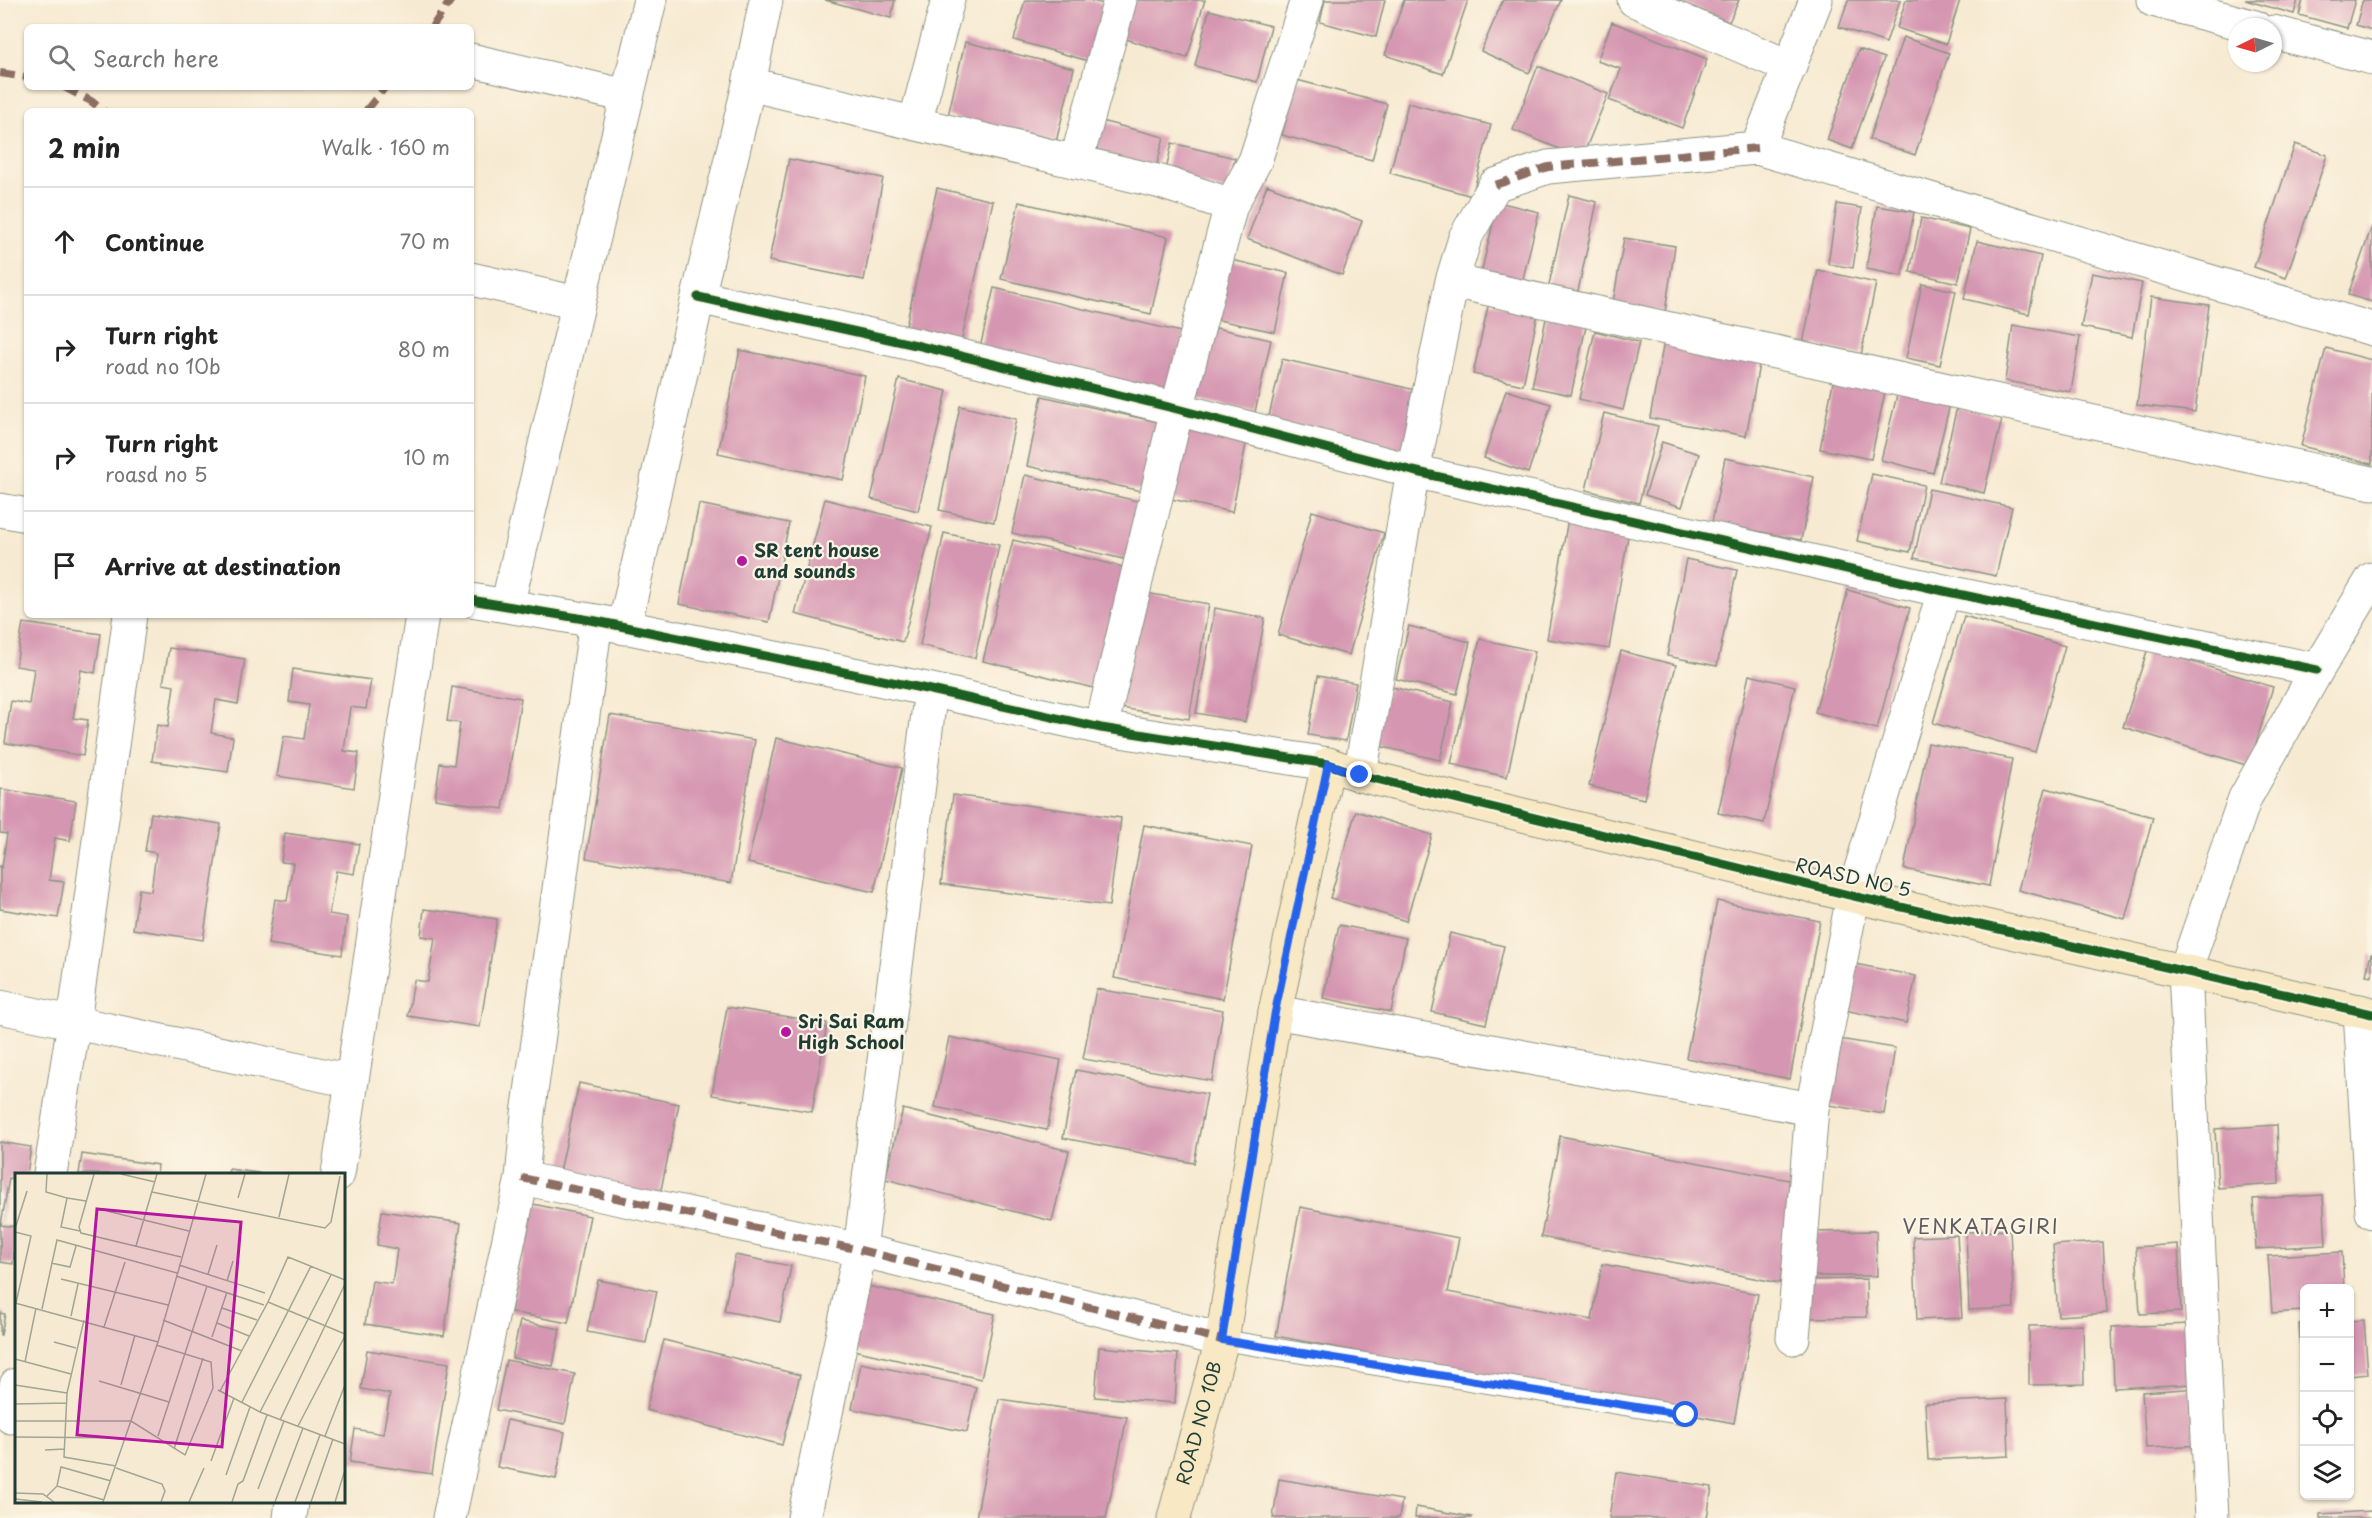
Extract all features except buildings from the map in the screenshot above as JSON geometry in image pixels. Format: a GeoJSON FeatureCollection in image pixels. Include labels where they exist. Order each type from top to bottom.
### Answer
{"type":"FeatureCollection","features":[{"type":"Feature","properties":{"kind":"street"},"geometry":{"type":"LineString","coordinates":[[507,606],[650,0]]}},
{"type":"Feature","properties":{"kind":"street"},"geometry":{"type":"LineString","coordinates":[[449,1518],[522,1178],[528,1114],[610,625],[698,297],[749,84],[766,0]]}},
{"type":"Feature","properties":{"kind":"street"},"geometry":{"type":"LineString","coordinates":[[915,123],[948,0]]}},
{"type":"Feature","properties":{"kind":"street"},"geometry":{"type":"LineString","coordinates":[[1076,162],[1120,0]]}},
{"type":"Feature","properties":{"kind":"street"},"geometry":{"type":"LineString","coordinates":[[1101,729],[1177,409],[1231,205],[1255,161],[1307,0]]}},
{"type":"Feature","properties":{"kind":"street"},"geometry":{"type":"LineString","coordinates":[[1634,0],[1790,68]]}},
{"type":"Feature","properties":{"kind":"street"},"geometry":{"type":"LineString","coordinates":[[1757,148],[1816,0]]}},
{"type":"Feature","properties":{"kind":"street"},"geometry":{"type":"LineString","coordinates":[[2153,0],[2228,20]]}},
{"type":"Feature","properties":{"kind":"street"},"geometry":{"type":"LineString","coordinates":[[2282,34],[2372,58]]}},
{"type":"Feature","properties":{"kind":"street"},"geometry":{"type":"LineString","coordinates":[[474,61],[627,96]]}},
{"type":"Feature","properties":{"kind":"street"},"geometry":{"type":"LineString","coordinates":[[749,84],[1161,182],[1231,205]]}},
{"type":"Feature","properties":{"kind":"street"},"geometry":{"type":"LineString","coordinates":[[1360,775],[1413,471],[1452,281],[1465,238],[1495,185],[1548,167],[1757,148],[2372,329]]}},
{"type":"Feature","properties":{"kind":"street"},"geometry":{"type":"LineString","coordinates":[[474,280],[578,303]]}},
{"type":"Feature","properties":{"kind":"street"},"geometry":{"type":"LineString","coordinates":[[1452,281],[2372,483]]}},
{"type":"Feature","properties":{"kind":"street"},"geometry":{"type":"LineString","coordinates":[[698,297],[916,345],[1177,409],[1413,471],[1944,591],[2317,670]]}},
{"type":"Feature","properties":{"kind":"street"},"geometry":{"type":"LineString","coordinates":[[0,510],[24,514]]}},
{"type":"Feature","properties":{"kind":"street"},"geometry":{"type":"LineString","coordinates":[[2212,1518],[2185,971],[2245,798],[2317,670],[2372,579]]}},
{"type":"Feature","properties":{"kind":"street"},"geometry":{"type":"LineString","coordinates":[[1793,1338],[1812,1109],[1853,896],[1944,591]]}},
{"type":"Feature","properties":{"kind":"street"},"geometry":{"type":"LineString","coordinates":[[474,600],[610,625],[931,690],[1101,729],[1328,764]]}},
{"type":"Feature","properties":{"kind":"street"},"geometry":{"type":"LineString","coordinates":[[50,1173],[74,1022],[130,618]]}},
{"type":"Feature","properties":{"kind":"street"},"geometry":{"type":"LineString","coordinates":[[338,1173],[422,618]]}},
{"type":"Feature","properties":{"kind":"street"},"geometry":{"type":"LineString","coordinates":[[804,1518],[860,1250],[931,690]]}},
{"type":"Feature","properties":{"kind":"street","name":"ROASD NO 5"},"geometry":{"type":"LineString","coordinates":[[1328,764],[1360,775],[1853,896],[2366,1013]]}},
{"type":"Feature","properties":{"kind":"street","name":"ROAD NO 10B"},"geometry":{"type":"LineString","coordinates":[[1174,1518],[1222,1340],[1275,1012],[1328,764]]}},
{"type":"Feature","properties":{"kind":"street"},"geometry":{"type":"LineString","coordinates":[[0,1007],[351,1081]]}},
{"type":"Feature","properties":{"kind":"street"},"geometry":{"type":"LineString","coordinates":[[1275,1012],[1812,1109]]}},
{"type":"Feature","properties":{"kind":"street"},"geometry":{"type":"LineString","coordinates":[[2366,1013],[2372,1212]]}},
{"type":"Feature","properties":{"kind":"street"},"geometry":{"type":"LineString","coordinates":[[522,1178],[860,1250],[1222,1340]]}},
{"type":"Feature","properties":{"kind":"street"},"geometry":{"type":"LineString","coordinates":[[11,1417],[15,1391]]}},
{"type":"Feature","properties":{"kind":"street"},"geometry":{"type":"LineString","coordinates":[[290,1518],[292,1503]]}},
{"type":"Feature","properties":{"kind":"lane"},"geometry":{"type":"LineString","coordinates":[[1222,1340],[1686,1415]]}},
{"type":"Feature","properties":{"kind":"marked path"},"geometry":{"type":"LineString","coordinates":[[434,24],[451,0]]}},
{"type":"Feature","properties":{"kind":"marked path"},"geometry":{"type":"LineString","coordinates":[[0,73],[24,77]]}},
{"type":"Feature","properties":{"kind":"marked path"},"geometry":{"type":"LineString","coordinates":[[70,90],[100,108]]}},
{"type":"Feature","properties":{"kind":"marked path"},"geometry":{"type":"LineString","coordinates":[[368,108],[383,90]]}},
{"type":"Feature","properties":{"kind":"marked path"},"geometry":{"type":"LineString","coordinates":[[1495,185],[1548,167],[1757,148]]}},
{"type":"Feature","properties":{"kind":"marked path"},"geometry":{"type":"LineString","coordinates":[[522,1178],[860,1250],[1222,1340]]}},
{"type":"Feature","properties":{"kind":"cycle path"},"geometry":{"type":"LineString","coordinates":[[698,297],[916,345],[1177,409],[1413,471],[1944,591],[2317,670]]}},
{"type":"Feature","properties":{"kind":"cycle path"},"geometry":{"type":"LineString","coordinates":[[474,601],[596,621],[931,690],[1101,728],[1328,764],[1360,775],[1853,896],[2372,1014]]}},
{"type":"Feature","properties":{"kind":"place","name":"SR tent house and sounds"},"geometry":{"type":"Point","coordinates":[742,561]}},
{"type":"Feature","properties":{"kind":"place","name":"Sri Sai Ram High School"},"geometry":{"type":"Point","coordinates":[786,1032]}},
{"type":"Feature","properties":{"kind":"district","name":"VENKATAGIRI"},"geometry":{"type":"Point","coordinates":[1981,1227]}},
{"type":"Feature","properties":{"kind":"route"},"geometry":{"type":"LineString","coordinates":[[1360,775],[1328,764],[1275,1012],[1222,1340],[1686,1415]]}}]}
